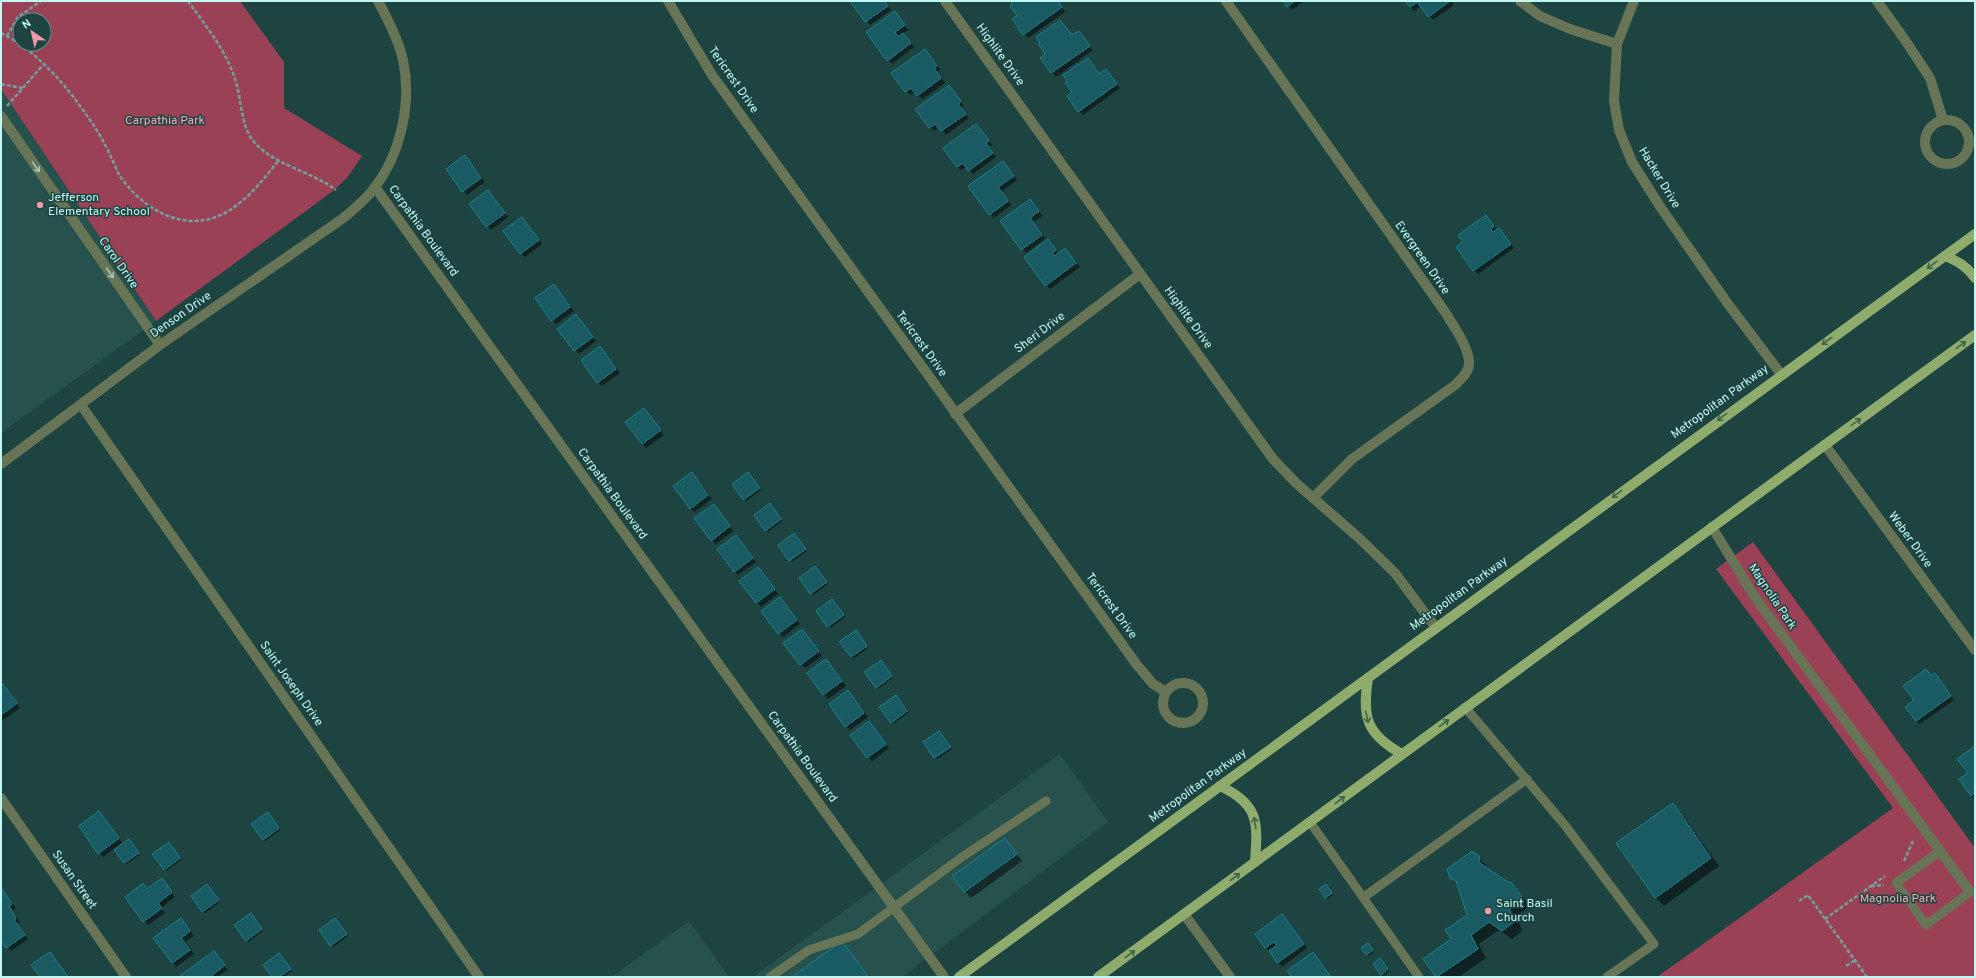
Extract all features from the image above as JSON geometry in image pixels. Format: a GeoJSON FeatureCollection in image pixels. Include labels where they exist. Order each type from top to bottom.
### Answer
{"type":"FeatureCollection","features":[{"type":"Feature","properties":{"kind":"main road","name":"Metropolitan Parkway"},"geometry":{"type":"LineString","coordinates":[[959,977],[1781,374],[1975,234]]}},
{"type":"Feature","properties":{"kind":"main road"},"geometry":{"type":"LineString","coordinates":[[1945,256],[1960,263],[1970,271],[1975,278]]}},
{"type":"Feature","properties":{"kind":"main road"},"geometry":{"type":"LineString","coordinates":[[1098,977],[1975,335]]}},
{"type":"Feature","properties":{"kind":"main road"},"geometry":{"type":"LineString","coordinates":[[1368,678],[1365,698],[1369,725],[1376,736],[1386,745],[1402,754]]}},
{"type":"Feature","properties":{"kind":"main road"},"geometry":{"type":"LineString","coordinates":[[1220,786],[1236,793],[1246,802],[1253,812],[1257,840],[1255,862]]}},
{"type":"Feature","properties":{"kind":"street","name":"Carpathia Boulevard"},"geometry":{"type":"LineString","coordinates":[[378,1],[397,40],[403,60],[406,81],[405,109],[396,150],[375,187],[944,977]]}},
{"type":"Feature","properties":{"kind":"street","name":"Tericrest Drive"},"geometry":{"type":"LineString","coordinates":[[668,1],[712,75],[955,414],[1137,665],[1153,684],[1166,692]]}},
{"type":"Feature","properties":{"kind":"street","name":"Highlite Drive"},"geometry":{"type":"LineString","coordinates":[[945,1],[1273,459],[1291,479],[1395,573],[1436,628]]}},
{"type":"Feature","properties":{"kind":"street","name":"Evergreen Drive"},"geometry":{"type":"LineString","coordinates":[[1226,1],[1445,312],[1457,330],[1466,349],[1470,364],[1465,375],[1455,385],[1352,459],[1313,498]]}},
{"type":"Feature","properties":{"kind":"street"},"geometry":{"type":"LineString","coordinates":[[1520,1],[1540,16],[1570,29],[1617,44]]}},
{"type":"Feature","properties":{"kind":"street","name":"Hacker Drive"},"geometry":{"type":"LineString","coordinates":[[1634,1],[1617,44],[1614,102],[1619,130],[1632,162],[1661,208],[1728,304],[1781,374]]}},
{"type":"Feature","properties":{"kind":"street"},"geometry":{"type":"LineString","coordinates":[[1877,1],[1930,78],[1943,120]]}},
{"type":"Feature","properties":{"kind":"street","name":"Carol Drive"},"geometry":{"type":"LineString","coordinates":[[3,113],[13,135],[160,345]]}},
{"type":"Feature","properties":{"kind":"street"},"geometry":{"type":"LineString","coordinates":[[1943,120],[1952,120],[1960,123],[1966,129],[1969,137],[1969,146],[1966,154],[1959,160],[1943,164],[1935,160],[1929,154],[1925,146],[1929,129],[1935,123],[1943,120]]}},
{"type":"Feature","properties":{"kind":"street","name":"Denson Drive"},"geometry":{"type":"LineString","coordinates":[[1,464],[160,345],[342,219],[363,202],[375,187]]}},
{"type":"Feature","properties":{"kind":"street","name":"Sheri Drive"},"geometry":{"type":"LineString","coordinates":[[955,414],[1140,274]]}},
{"type":"Feature","properties":{"kind":"street","name":"Saint Joseph Drive"},"geometry":{"type":"LineString","coordinates":[[81,405],[479,977]]}},
{"type":"Feature","properties":{"kind":"street","name":"Weber Drive"},"geometry":{"type":"LineString","coordinates":[[1825,444],[1975,650]]}},
{"type":"Feature","properties":{"kind":"street","name":"Magnolia Park"},"geometry":{"type":"LineString","coordinates":[[1712,527],[1754,596],[1970,892]]}},
{"type":"Feature","properties":{"kind":"street"},"geometry":{"type":"LineString","coordinates":[[1186,682],[1194,685],[1200,690],[1203,698],[1204,705],[1201,713],[1196,719],[1188,722],[1180,723],[1173,720],[1167,715],[1164,708],[1163,700],[1166,692],[1171,686],[1178,683],[1186,682]]}},
{"type":"Feature","properties":{"kind":"street","name":"Susan Street"},"geometry":{"type":"LineString","coordinates":[[1,798],[126,977]]}},
{"type":"Feature","properties":{"kind":"street"},"geometry":{"type":"LineString","coordinates":[[1184,914],[1230,977]]}},
{"type":"Feature","properties":{"kind":"lane"},"geometry":{"type":"LineString","coordinates":[[1465,707],[1564,824],[1654,944],[1608,977]]}},
{"type":"Feature","properties":{"kind":"lane"},"geometry":{"type":"LineString","coordinates":[[1364,897],[1527,779]]}},
{"type":"Feature","properties":{"kind":"lane"},"geometry":{"type":"LineString","coordinates":[[770,977],[809,950],[858,934],[962,857],[1046,802]]}},
{"type":"Feature","properties":{"kind":"lane"},"geometry":{"type":"LineString","coordinates":[[1310,822],[1419,977]]}},
{"type":"Feature","properties":{"kind":"lane"},"geometry":{"type":"LineString","coordinates":[[1940,851],[1896,883],[1926,925],[1970,892]]}},
{"type":"Feature","properties":{"kind":"path"},"geometry":{"type":"LineString","coordinates":[[6,36],[18,17],[41,1]]}},
{"type":"Feature","properties":{"kind":"path"},"geometry":{"type":"LineString","coordinates":[[188,1],[215,39],[229,65],[236,80],[247,130],[254,142],[272,158],[323,180],[336,190]]}},
{"type":"Feature","properties":{"kind":"path"},"geometry":{"type":"LineString","coordinates":[[1,33],[12,39]]}},
{"type":"Feature","properties":{"kind":"path"},"geometry":{"type":"LineString","coordinates":[[30,52],[44,64],[70,92],[91,121],[121,178],[141,200],[165,216],[194,222],[218,217],[237,206],[260,183],[278,160]]}},
{"type":"Feature","properties":{"kind":"path"},"geometry":{"type":"LineString","coordinates":[[3,113],[22,88],[44,64]]}},
{"type":"Feature","properties":{"kind":"path"},"geometry":{"type":"LineString","coordinates":[[1,84],[22,88]]}},
{"type":"Feature","properties":{"kind":"path"},"geometry":{"type":"LineString","coordinates":[[1899,865],[1904,861],[1913,841]]}},
{"type":"Feature","properties":{"kind":"path"},"geometry":{"type":"LineString","coordinates":[[1825,919],[1888,874]]}},
{"type":"Feature","properties":{"kind":"path"},"geometry":{"type":"LineString","coordinates":[[1799,901],[1808,895],[1867,977]]}},
{"type":"Feature","properties":{"kind":"path"},"geometry":{"type":"LineString","coordinates":[[1846,966],[1855,960]]}},
{"type":"Feature","properties":{"kind":"shaded area","name":"Jefferson Elementary School"},"geometry":{"type":"Polygon","coordinates":[[[1,89],[156,321],[1,433],[1,89]]]}},
{"type":"Feature","properties":{"kind":"shaded area"},"geometry":{"type":"Polygon","coordinates":[[[1060,754],[1108,822],[902,977],[753,977],[1060,754]]]}},
{"type":"Feature","properties":{"kind":"shaded area"},"geometry":{"type":"Polygon","coordinates":[[[689,921],[729,977],[612,977],[689,921]]]}},
{"type":"Feature","properties":{"kind":"green space","name":"Carpathia Park"},"geometry":{"type":"Polygon","coordinates":[[[1,1],[240,1],[284,62],[284,108],[362,156],[347,178],[333,191],[156,321],[1,89],[1,1]]]}},
{"type":"Feature","properties":{"kind":"green space","name":"Magnolia Park"},"geometry":{"type":"Polygon","coordinates":[[[1753,542],[1975,848],[1975,977],[1657,977],[1893,808],[1716,569],[1753,542]]]}},
{"type":"Feature","properties":{"kind":"building"},"geometry":{"type":"Polygon","coordinates":[[[850,1],[884,1],[888,6],[865,22],[850,1]]]}},
{"type":"Feature","properties":{"kind":"building"},"geometry":{"type":"Polygon","coordinates":[[[1010,1],[1058,1],[1062,7],[1023,35],[1012,19],[1017,16],[1010,6],[1012,4],[1010,1]]]}},
{"type":"Feature","properties":{"kind":"building"},"geometry":{"type":"Polygon","coordinates":[[[1283,1],[1295,1],[1287,7],[1283,1]]]}},
{"type":"Feature","properties":{"kind":"building"},"geometry":{"type":"Polygon","coordinates":[[[1405,1],[1450,1],[1428,17],[1417,2],[1410,7],[1405,1]]]}},
{"type":"Feature","properties":{"kind":"building"},"geometry":{"type":"Polygon","coordinates":[[[895,11],[905,25],[895,32],[898,37],[903,33],[911,43],[887,61],[866,32],[895,11]]]}},
{"type":"Feature","properties":{"kind":"building"},"geometry":{"type":"Polygon","coordinates":[[[1060,20],[1072,35],[1079,31],[1090,46],[1051,73],[1040,58],[1045,54],[1038,44],[1040,43],[1036,37],[1060,20]]]}},
{"type":"Feature","properties":{"kind":"building"},"geometry":{"type":"Polygon","coordinates":[[[925,49],[937,66],[934,68],[941,78],[917,96],[911,88],[905,92],[891,73],[925,49]]]}},
{"type":"Feature","properties":{"kind":"building"},"geometry":{"type":"Polygon","coordinates":[[[1088,58],[1099,74],[1106,69],[1117,84],[1078,112],[1067,96],[1072,92],[1065,83],[1067,81],[1063,75],[1088,58]]]}},
{"type":"Feature","properties":{"kind":"building"},"geometry":{"type":"Polygon","coordinates":[[[949,85],[961,101],[958,104],[966,114],[941,131],[935,124],[929,128],[915,109],[949,85]]]}},
{"type":"Feature","properties":{"kind":"building"},"geometry":{"type":"Polygon","coordinates":[[[976,124],[989,140],[986,143],[993,153],[968,171],[963,163],[957,167],[943,148],[976,124]]]}},
{"type":"Feature","properties":{"kind":"building"},"geometry":{"type":"Polygon","coordinates":[[[465,155],[481,178],[462,192],[446,169],[465,155]]]}},
{"type":"Feature","properties":{"kind":"building"},"geometry":{"type":"Polygon","coordinates":[[[1003,161],[1014,176],[998,187],[1008,201],[989,215],[968,186],[1003,161]]]}},
{"type":"Feature","properties":{"kind":"building"},"geometry":{"type":"Polygon","coordinates":[[[488,190],[505,213],[486,227],[469,204],[488,190]]]}},
{"type":"Feature","properties":{"kind":"building"},"geometry":{"type":"Polygon","coordinates":[[[1030,199],[1039,211],[1030,218],[1042,235],[1021,250],[1000,221],[1030,199]]]}},
{"type":"Feature","properties":{"kind":"building"},"geometry":{"type":"Polygon","coordinates":[[[1486,215],[1494,226],[1490,229],[1493,232],[1499,228],[1511,244],[1473,271],[1456,247],[1463,242],[1458,235],[1486,215]]]}},
{"type":"Feature","properties":{"kind":"building"},"geometry":{"type":"Polygon","coordinates":[[[522,217],[539,240],[520,254],[503,231],[522,217]]]}},
{"type":"Feature","properties":{"kind":"building"},"geometry":{"type":"Polygon","coordinates":[[[1048,239],[1056,250],[1052,254],[1054,256],[1065,248],[1076,263],[1045,286],[1024,257],[1048,239]]]}},
{"type":"Feature","properties":{"kind":"building"},"geometry":{"type":"Polygon","coordinates":[[[554,284],[570,307],[551,321],[535,298],[554,284]]]}},
{"type":"Feature","properties":{"kind":"building"},"geometry":{"type":"Polygon","coordinates":[[[576,314],[593,337],[574,351],[557,329],[576,314]]]}},
{"type":"Feature","properties":{"kind":"building"},"geometry":{"type":"Polygon","coordinates":[[[600,346],[616,369],[597,383],[581,360],[600,346]]]}},
{"type":"Feature","properties":{"kind":"building"},"geometry":{"type":"Polygon","coordinates":[[[644,408],[661,430],[642,444],[625,422],[644,408]]]}},
{"type":"Feature","properties":{"kind":"building"},"geometry":{"type":"Polygon","coordinates":[[[692,472],[708,495],[690,509],[673,486],[692,472]]]}},
{"type":"Feature","properties":{"kind":"building"},"geometry":{"type":"Polygon","coordinates":[[[748,472],[760,488],[743,500],[732,484],[748,472]]]}},
{"type":"Feature","properties":{"kind":"building"},"geometry":{"type":"Polygon","coordinates":[[[770,503],[781,519],[765,531],[754,515],[770,503]]]}},
{"type":"Feature","properties":{"kind":"building"},"geometry":{"type":"Polygon","coordinates":[[[714,504],[730,526],[711,541],[694,518],[714,504]]]}},
{"type":"Feature","properties":{"kind":"building"},"geometry":{"type":"Polygon","coordinates":[[[794,533],[806,549],[789,561],[778,545],[794,533]]]}},
{"type":"Feature","properties":{"kind":"building"},"geometry":{"type":"Polygon","coordinates":[[[736,535],[753,558],[734,572],[717,549],[736,535]]]}},
{"type":"Feature","properties":{"kind":"building"},"geometry":{"type":"Polygon","coordinates":[[[815,566],[827,582],[810,594],[799,578],[815,566]]]}},
{"type":"Feature","properties":{"kind":"building"},"geometry":{"type":"Polygon","coordinates":[[[758,567],[775,589],[756,603],[739,581],[758,567]]]}},
{"type":"Feature","properties":{"kind":"building"},"geometry":{"type":"Polygon","coordinates":[[[780,597],[797,620],[778,634],[761,611],[780,597]]]}},
{"type":"Feature","properties":{"kind":"building"},"geometry":{"type":"Polygon","coordinates":[[[832,599],[844,615],[827,627],[816,611],[832,599]]]}},
{"type":"Feature","properties":{"kind":"building"},"geometry":{"type":"Polygon","coordinates":[[[802,629],[819,651],[800,665],[783,643],[802,629]]]}},
{"type":"Feature","properties":{"kind":"building"},"geometry":{"type":"Polygon","coordinates":[[[856,630],[867,646],[851,657],[839,642],[856,630]]]}},
{"type":"Feature","properties":{"kind":"building"},"geometry":{"type":"Polygon","coordinates":[[[826,659],[842,681],[823,695],[807,673],[826,659]]]}},
{"type":"Feature","properties":{"kind":"building"},"geometry":{"type":"Polygon","coordinates":[[[881,660],[892,676],[876,688],[864,672],[881,660]]]}},
{"type":"Feature","properties":{"kind":"building"},"geometry":{"type":"Polygon","coordinates":[[[1926,669],[1931,676],[1935,673],[1951,696],[1916,721],[1905,707],[1914,700],[1903,686],[1926,669]]]}},
{"type":"Feature","properties":{"kind":"building"},"geometry":{"type":"Polygon","coordinates":[[[1,682],[17,703],[1,715],[1,682]]]}},
{"type":"Feature","properties":{"kind":"building"},"geometry":{"type":"Polygon","coordinates":[[[848,690],[864,713],[845,727],[829,704],[848,690]]]}},
{"type":"Feature","properties":{"kind":"building"},"geometry":{"type":"Polygon","coordinates":[[[896,695],[907,711],[891,723],[879,707],[896,695]]]}},
{"type":"Feature","properties":{"kind":"building"},"geometry":{"type":"Polygon","coordinates":[[[869,721],[886,744],[867,758],[850,735],[869,721]]]}},
{"type":"Feature","properties":{"kind":"building"},"geometry":{"type":"Polygon","coordinates":[[[939,731],[951,747],[934,758],[923,742],[939,731]]]}},
{"type":"Feature","properties":{"kind":"building"},"geometry":{"type":"Polygon","coordinates":[[[1975,746],[1975,792],[1971,796],[1959,779],[1968,773],[1957,759],[1975,746]]]}},
{"type":"Feature","properties":{"kind":"building"},"geometry":{"type":"Polygon","coordinates":[[[1673,803],[1711,858],[1655,898],[1616,843],[1673,803]]]}},
{"type":"Feature","properties":{"kind":"building"},"geometry":{"type":"Polygon","coordinates":[[[99,811],[119,838],[98,854],[79,826],[99,811]]]}},
{"type":"Feature","properties":{"kind":"building"},"geometry":{"type":"Polygon","coordinates":[[[268,812],[279,828],[263,840],[251,824],[268,812]]]}},
{"type":"Feature","properties":{"kind":"building"},"geometry":{"type":"Polygon","coordinates":[[[1005,838],[1017,854],[964,892],[952,876],[1005,838]]]}},
{"type":"Feature","properties":{"kind":"building"},"geometry":{"type":"Polygon","coordinates":[[[129,839],[139,853],[124,863],[114,850],[129,839]]]}},
{"type":"Feature","properties":{"kind":"building"},"geometry":{"type":"Polygon","coordinates":[[[169,842],[180,858],[164,870],[152,854],[169,842]]]}},
{"type":"Feature","properties":{"kind":"building","name":"Saint Basil Church"},"geometry":{"type":"Polygon","coordinates":[[[1472,851],[1479,856],[1480,863],[1509,883],[1511,882],[1522,897],[1509,907],[1514,922],[1502,931],[1489,922],[1471,935],[1478,949],[1436,977],[1423,959],[1451,939],[1445,930],[1467,915],[1456,881],[1450,878],[1447,869],[1472,851]]]}},
{"type":"Feature","properties":{"kind":"building"},"geometry":{"type":"Polygon","coordinates":[[[162,878],[172,892],[158,903],[162,908],[143,922],[125,897],[143,883],[147,889],[162,878]]]}},
{"type":"Feature","properties":{"kind":"building"},"geometry":{"type":"Polygon","coordinates":[[[207,884],[219,900],[202,912],[191,896],[207,884]]]}},
{"type":"Feature","properties":{"kind":"building"},"geometry":{"type":"Polygon","coordinates":[[[1326,884],[1332,893],[1325,898],[1319,889],[1326,884]]]}},
{"type":"Feature","properties":{"kind":"building"},"geometry":{"type":"Polygon","coordinates":[[[2,889],[12,904],[9,906],[16,918],[14,920],[25,935],[6,948],[1,941],[2,889]]]}},
{"type":"Feature","properties":{"kind":"building"},"geometry":{"type":"Polygon","coordinates":[[[251,913],[262,929],[246,941],[234,925],[251,913]]]}},
{"type":"Feature","properties":{"kind":"building"},"geometry":{"type":"Polygon","coordinates":[[[1282,914],[1304,944],[1277,963],[1269,951],[1277,945],[1274,942],[1265,948],[1255,934],[1282,914]]]}},
{"type":"Feature","properties":{"kind":"building"},"geometry":{"type":"Polygon","coordinates":[[[181,918],[190,931],[181,938],[190,950],[172,963],[153,938],[181,918]]]}},
{"type":"Feature","properties":{"kind":"building"},"geometry":{"type":"Polygon","coordinates":[[[335,918],[347,934],[330,946],[319,930],[335,918]]]}},
{"type":"Feature","properties":{"kind":"building"},"geometry":{"type":"Polygon","coordinates":[[[842,941],[867,975],[865,977],[792,977],[842,941]]]}},
{"type":"Feature","properties":{"kind":"building"},"geometry":{"type":"Polygon","coordinates":[[[1368,943],[1373,950],[1366,955],[1361,948],[1368,943]]]}},
{"type":"Feature","properties":{"kind":"building"},"geometry":{"type":"Polygon","coordinates":[[[214,951],[225,965],[210,977],[180,976],[214,951]]]}},
{"type":"Feature","properties":{"kind":"building"},"geometry":{"type":"Polygon","coordinates":[[[50,952],[68,977],[40,977],[31,965],[50,952]]]}},
{"type":"Feature","properties":{"kind":"building"},"geometry":{"type":"Polygon","coordinates":[[[1313,952],[1331,977],[1292,977],[1287,971],[1313,952]]]}},
{"type":"Feature","properties":{"kind":"building"},"geometry":{"type":"Polygon","coordinates":[[[279,953],[291,969],[279,977],[272,977],[263,965],[279,953]]]}},
{"type":"Feature","properties":{"kind":"building"},"geometry":{"type":"Polygon","coordinates":[[[1380,958],[1388,969],[1381,975],[1373,964],[1380,958]]]}},
{"type":"Feature","properties":{"kind":"place","name":"Jefferson Elementary School"},"geometry":{"type":"Point","coordinates":[40,205]}},
{"type":"Feature","properties":{"kind":"place","name":"Saint Basil Church"},"geometry":{"type":"Point","coordinates":[1488,911]}}]}
